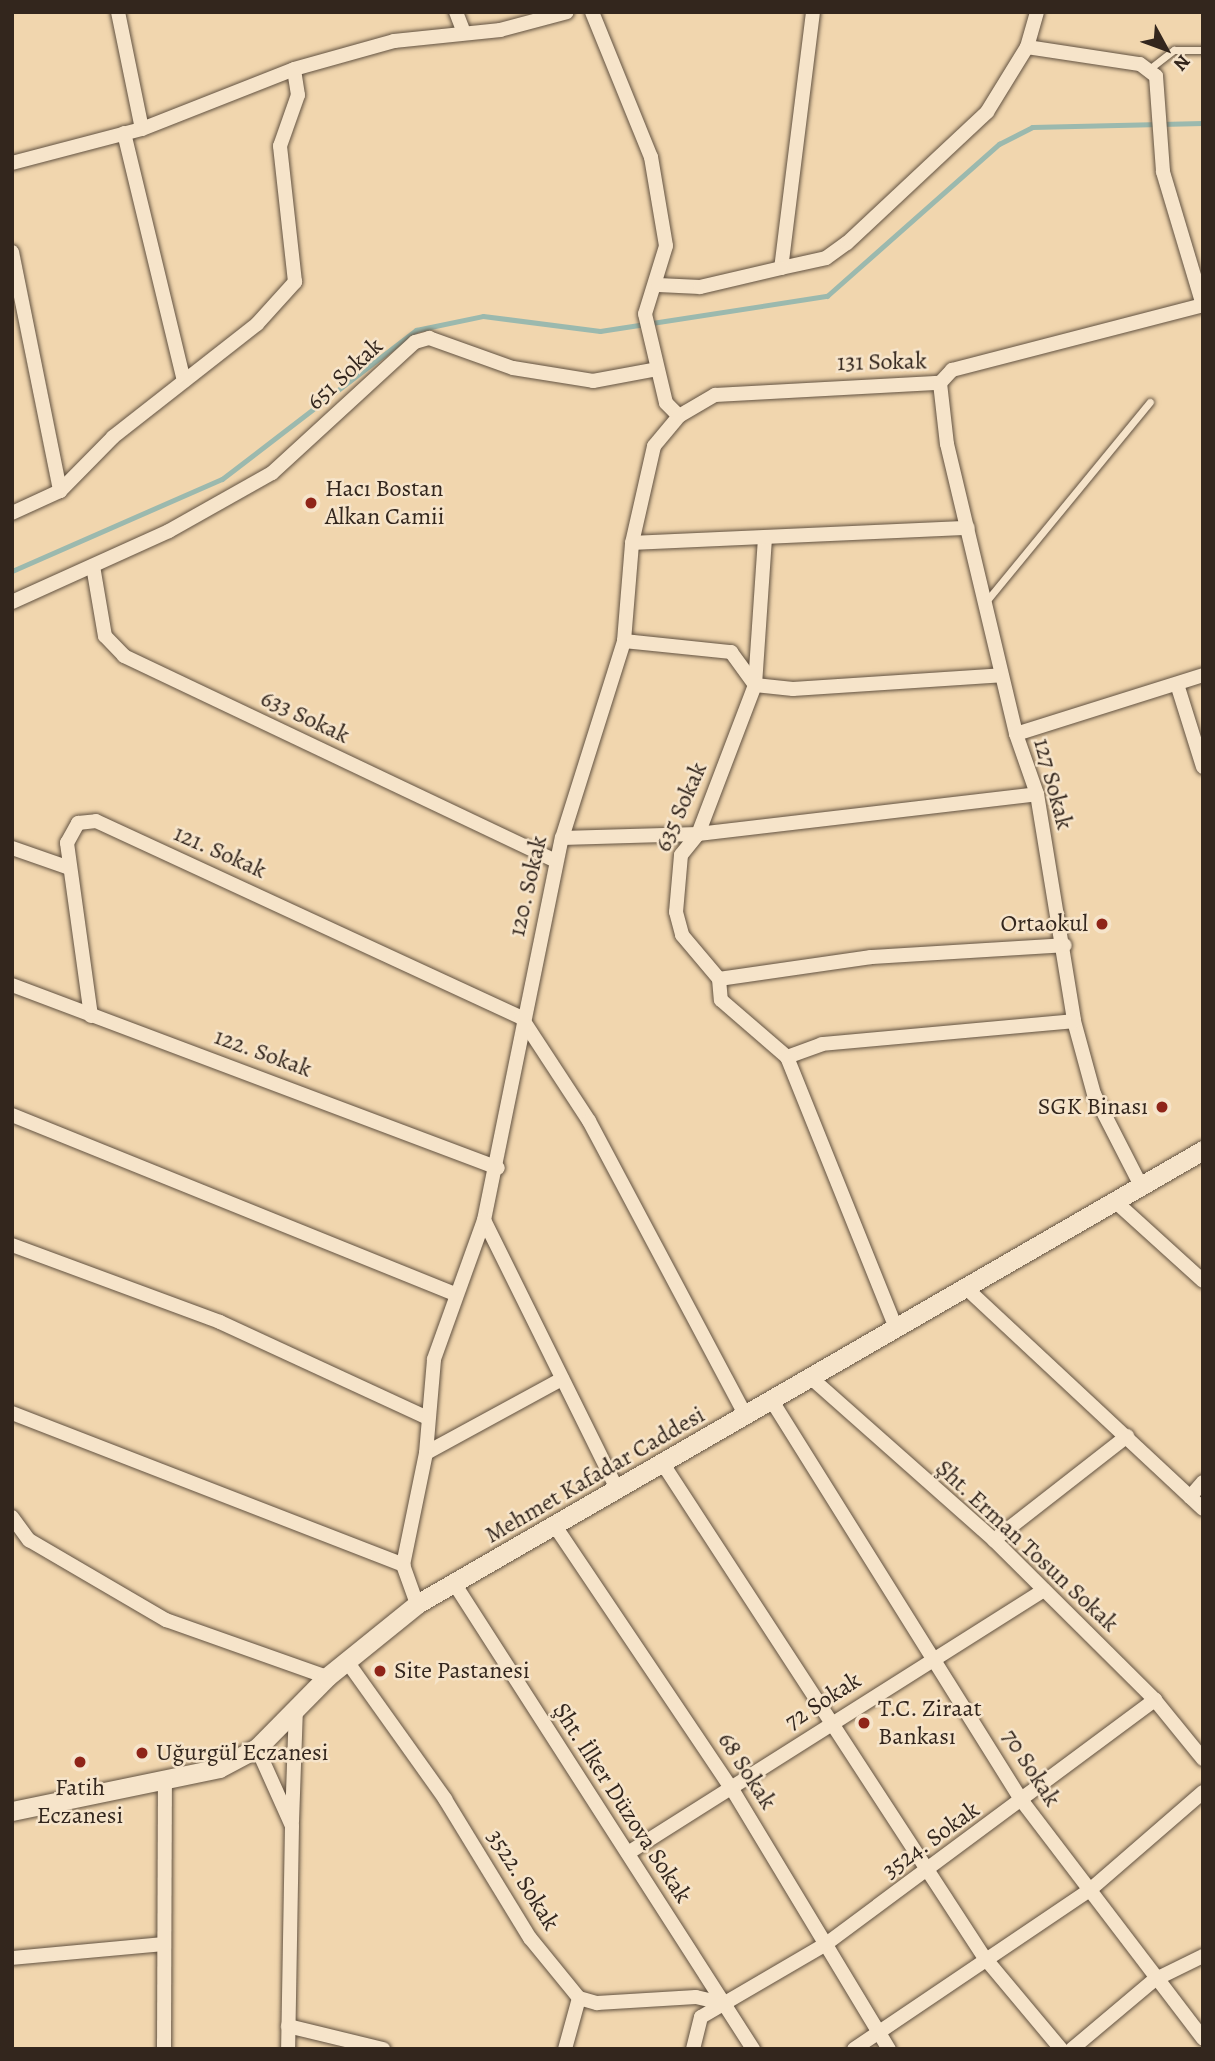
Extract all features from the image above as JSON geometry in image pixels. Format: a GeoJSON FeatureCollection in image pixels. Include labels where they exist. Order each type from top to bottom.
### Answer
{"type":"FeatureCollection","features":[{"type":"Feature","properties":{"kind":"main road","name":"Mehmet Kafadar Caddesi"},"geometry":{"type":"LineString","coordinates":[[12,1811],[219,1768],[257,1748],[327,1676],[417,1604],[618,1491],[965,1287],[1118,1203],[1203,1150]]}},
{"type":"Feature","properties":{"kind":"street"},"geometry":{"type":"LineString","coordinates":[[117,12],[142,128]]}},
{"type":"Feature","properties":{"kind":"street"},"geometry":{"type":"LineString","coordinates":[[456,12],[464,33]]}},
{"type":"Feature","properties":{"kind":"street"},"geometry":{"type":"LineString","coordinates":[[12,163],[142,128],[294,69],[394,41],[464,33],[567,12]]}},
{"type":"Feature","properties":{"kind":"street"},"geometry":{"type":"LineString","coordinates":[[592,12],[650,158],[666,246],[657,285],[645,314],[666,403],[679,416]]}},
{"type":"Feature","properties":{"kind":"street"},"geometry":{"type":"LineString","coordinates":[[781,268],[813,12]]}},
{"type":"Feature","properties":{"kind":"street"},"geometry":{"type":"LineString","coordinates":[[657,285],[700,287],[826,258],[847,243],[987,112],[1027,47],[1037,12]]}},
{"type":"Feature","properties":{"kind":"street"},"geometry":{"type":"LineString","coordinates":[[1027,47],[1148,70],[1156,76],[1161,104],[1163,172],[1203,305]]}},
{"type":"Feature","properties":{"kind":"street"},"geometry":{"type":"LineString","coordinates":[[19,510],[60,491],[113,437],[257,324],[295,282],[280,146],[298,95],[294,69]]}},
{"type":"Feature","properties":{"kind":"street"},"geometry":{"type":"LineString","coordinates":[[124,133],[184,381]]}},
{"type":"Feature","properties":{"kind":"street"},"geometry":{"type":"LineString","coordinates":[[12,252],[60,491]]}},
{"type":"Feature","properties":{"kind":"street","name":"131 Sokak"},"geometry":{"type":"LineString","coordinates":[[679,416],[715,395],[746,389],[940,383],[952,370],[1203,305]]}},
{"type":"Feature","properties":{"kind":"street","name":"651 Sokak"},"geometry":{"type":"LineString","coordinates":[[12,602],[93,565],[272,474],[415,342],[429,338],[513,368],[593,381],[657,369]]}},
{"type":"Feature","properties":{"kind":"street","name":"127 Sokak"},"geometry":{"type":"LineString","coordinates":[[940,383],[968,528],[988,599],[1002,675],[1016,734],[1037,794],[1065,945],[1074,1021],[1094,1094],[1142,1188]]}},
{"type":"Feature","properties":{"kind":"street","name":"120. Sokak"},"geometry":{"type":"LineString","coordinates":[[402,1564],[426,1453],[434,1359],[454,1294],[484,1220],[498,1168],[520,1017],[556,862],[624,641],[632,543],[654,446],[679,416]]}},
{"type":"Feature","properties":{"kind":"street"},"geometry":{"type":"LineString","coordinates":[[632,543],[968,528]]}},
{"type":"Feature","properties":{"kind":"street","name":"635 Sokak"},"geometry":{"type":"LineString","coordinates":[[765,538],[755,685],[698,834],[681,855],[676,912],[682,935],[719,979],[721,1000],[787,1057],[896,1328]]}},
{"type":"Feature","properties":{"kind":"street","name":"633 Sokak"},"geometry":{"type":"LineString","coordinates":[[93,565],[105,636],[124,656],[556,862]]}},
{"type":"Feature","properties":{"kind":"street"},"geometry":{"type":"LineString","coordinates":[[624,641],[731,652],[755,685],[793,689],[1002,675]]}},
{"type":"Feature","properties":{"kind":"street"},"geometry":{"type":"LineString","coordinates":[[1016,734],[1203,675]]}},
{"type":"Feature","properties":{"kind":"street"},"geometry":{"type":"LineString","coordinates":[[1177,684],[1203,767]]}},
{"type":"Feature","properties":{"kind":"street"},"geometry":{"type":"LineString","coordinates":[[562,838],[698,834],[1037,794]]}},
{"type":"Feature","properties":{"kind":"street","name":"121. Sokak"},"geometry":{"type":"LineString","coordinates":[[91,1016],[66,867],[67,843],[78,823],[96,821],[520,1017]]}},
{"type":"Feature","properties":{"kind":"street"},"geometry":{"type":"LineString","coordinates":[[12,848],[66,867]]}},
{"type":"Feature","properties":{"kind":"street"},"geometry":{"type":"LineString","coordinates":[[719,979],[871,957],[1065,945]]}},
{"type":"Feature","properties":{"kind":"street","name":"122. Sokak"},"geometry":{"type":"LineString","coordinates":[[12,985],[91,1016],[386,1121],[498,1168]]}},
{"type":"Feature","properties":{"kind":"street"},"geometry":{"type":"LineString","coordinates":[[520,1017],[589,1121],[746,1416]]}},
{"type":"Feature","properties":{"kind":"street"},"geometry":{"type":"LineString","coordinates":[[787,1057],[822,1044],[1074,1021]]}},
{"type":"Feature","properties":{"kind":"street"},"geometry":{"type":"LineString","coordinates":[[12,1115],[454,1294]]}},
{"type":"Feature","properties":{"kind":"street"},"geometry":{"type":"LineString","coordinates":[[1118,1203],[1203,1281]]}},
{"type":"Feature","properties":{"kind":"street"},"geometry":{"type":"LineString","coordinates":[[484,1220],[618,1491]]}},
{"type":"Feature","properties":{"kind":"street"},"geometry":{"type":"LineString","coordinates":[[12,1245],[220,1322],[428,1418]]}},
{"type":"Feature","properties":{"kind":"street"},"geometry":{"type":"LineString","coordinates":[[965,1287],[1128,1436],[1203,1509]]}},
{"type":"Feature","properties":{"kind":"street","name":"Şht. Erman Tosun Sokak"},"geometry":{"type":"LineString","coordinates":[[810,1377],[994,1540],[1155,1700],[1203,1759]]}},
{"type":"Feature","properties":{"kind":"street"},"geometry":{"type":"LineString","coordinates":[[426,1453],[562,1380]]}},
{"type":"Feature","properties":{"kind":"street","name":"70 Sokak"},"geometry":{"type":"LineString","coordinates":[[772,1401],[1022,1801],[1091,1889],[1154,1980],[1203,2039]]}},
{"type":"Feature","properties":{"kind":"street"},"geometry":{"type":"LineString","coordinates":[[12,1413],[402,1564],[417,1604]]}},
{"type":"Feature","properties":{"kind":"street"},"geometry":{"type":"LineString","coordinates":[[994,1540],[1128,1436]]}},
{"type":"Feature","properties":{"kind":"street"},"geometry":{"type":"LineString","coordinates":[[663,1464],[835,1720],[928,1872],[984,1957],[1061,2049]]}},
{"type":"Feature","properties":{"kind":"street"},"geometry":{"type":"LineString","coordinates":[[1190,1497],[1203,1482]]}},
{"type":"Feature","properties":{"kind":"street"},"geometry":{"type":"LineString","coordinates":[[12,1517],[29,1540],[166,1620],[327,1676]]}},
{"type":"Feature","properties":{"kind":"street","name":"68 Sokak"},"geometry":{"type":"LineString","coordinates":[[555,1526],[732,1789],[889,2049]]}},
{"type":"Feature","properties":{"kind":"street","name":"Şht. İlker Düzova Sokak"},"geometry":{"type":"LineString","coordinates":[[454,1583],[727,2004],[753,2049]]}},
{"type":"Feature","properties":{"kind":"street","name":"72 Sokak"},"geometry":{"type":"LineString","coordinates":[[628,1853],[732,1789],[933,1656],[1044,1590]]}},
{"type":"Feature","properties":{"kind":"street","name":"3522. Sokak"},"geometry":{"type":"LineString","coordinates":[[346,1660],[445,1799],[530,1938],[579,1998]]}},
{"type":"Feature","properties":{"kind":"street","name":"3524. Sokak"},"geometry":{"type":"LineString","coordinates":[[693,2049],[695,2022],[826,1944],[928,1872],[1155,1700]]}},
{"type":"Feature","properties":{"kind":"street"},"geometry":{"type":"LineString","coordinates":[[288,2049],[296,1709]]}},
{"type":"Feature","properties":{"kind":"street"},"geometry":{"type":"LineString","coordinates":[[257,1748],[292,1826]]}},
{"type":"Feature","properties":{"kind":"street"},"geometry":{"type":"LineString","coordinates":[[164,2049],[162,1944],[165,1779]]}},
{"type":"Feature","properties":{"kind":"street"},"geometry":{"type":"LineString","coordinates":[[854,2049],[984,1957],[1091,1889],[1203,1792]]}},
{"type":"Feature","properties":{"kind":"street"},"geometry":{"type":"LineString","coordinates":[[12,1958],[162,1944]]}},
{"type":"Feature","properties":{"kind":"street"},"geometry":{"type":"LineString","coordinates":[[1072,2049],[1154,1980],[1203,1956]]}},
{"type":"Feature","properties":{"kind":"street"},"geometry":{"type":"LineString","coordinates":[[565,2049],[579,1998],[597,2003],[696,1997],[727,2004]]}},
{"type":"Feature","properties":{"kind":"street"},"geometry":{"type":"LineString","coordinates":[[288,2026],[383,2049]]}},
{"type":"Feature","properties":{"kind":"lane"},"geometry":{"type":"LineString","coordinates":[[1148,70],[1174,50],[1203,50]]}},
{"type":"Feature","properties":{"kind":"lane"},"geometry":{"type":"LineString","coordinates":[[988,599],[1150,402]]}},
{"type":"Feature","properties":{"kind":"waterway"},"geometry":{"type":"LineString","coordinates":[[12,571],[222,479],[416,330],[483,316],[600,331],[827,296],[999,144],[1032,127],[1203,123]]}},
{"type":"Feature","properties":{"kind":"place","name":"Hacı Bostan Alkan Camii"},"geometry":{"type":"Point","coordinates":[311,503]}},
{"type":"Feature","properties":{"kind":"place","name":"Ortaokul"},"geometry":{"type":"Point","coordinates":[1102,924]}},
{"type":"Feature","properties":{"kind":"place","name":"SGK Binası"},"geometry":{"type":"Point","coordinates":[1162,1107]}},
{"type":"Feature","properties":{"kind":"place","name":"Site Pastanesi"},"geometry":{"type":"Point","coordinates":[380,1671]}},
{"type":"Feature","properties":{"kind":"place","name":"T.C. Ziraat Bankası"},"geometry":{"type":"Point","coordinates":[864,1723]}},
{"type":"Feature","properties":{"kind":"place","name":"Uğurgül Eczanesi"},"geometry":{"type":"Point","coordinates":[142,1753]}},
{"type":"Feature","properties":{"kind":"place","name":"Fatih Eczanesi"},"geometry":{"type":"Point","coordinates":[80,1762]}}]}
